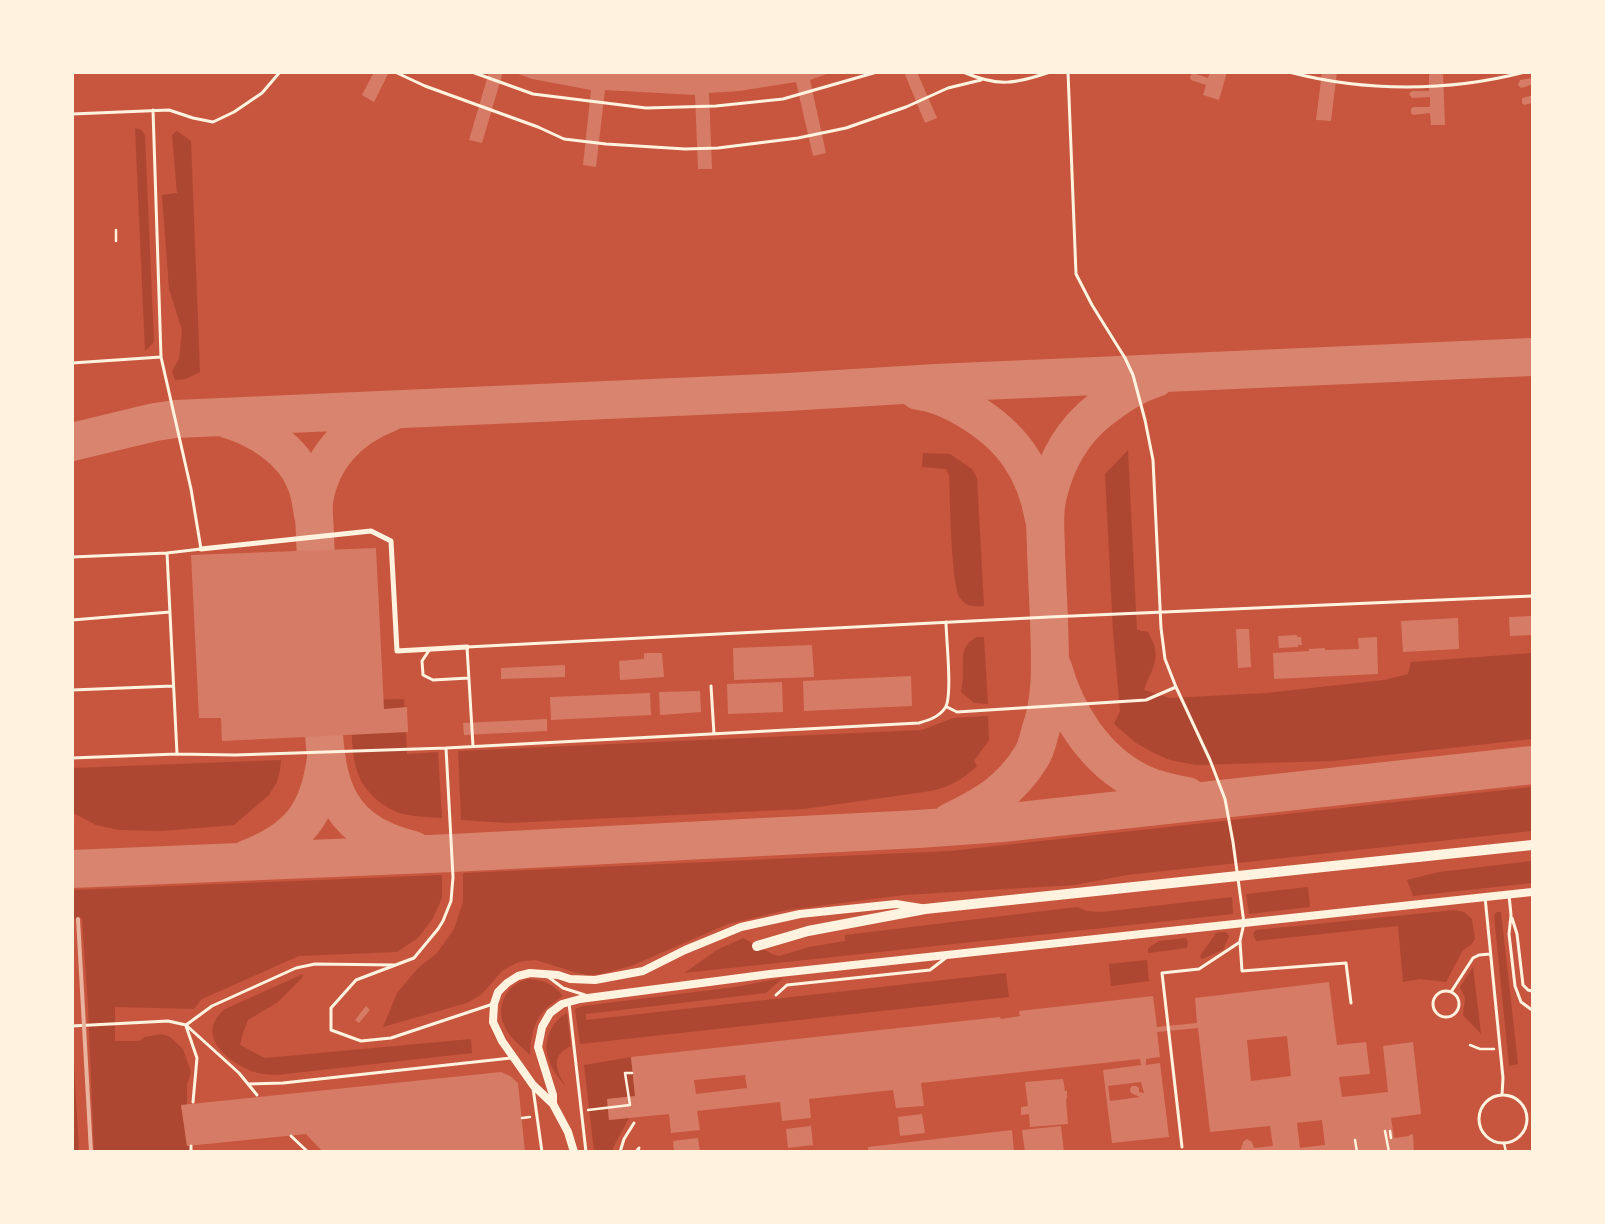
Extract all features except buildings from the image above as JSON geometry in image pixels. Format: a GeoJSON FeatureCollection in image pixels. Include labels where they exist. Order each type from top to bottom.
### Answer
{"type":"FeatureCollection","features":[{"type":"Feature","properties":{"kind":"main road"},"geometry":{"type":"LineString","coordinates":[[757,946],[808,931],[926,909],[1532,845]]}},
{"type":"Feature","properties":{"kind":"street"},"geometry":{"type":"LineString","coordinates":[[201,549],[371,531],[391,541],[397,651],[467,647]]}},
{"type":"Feature","properties":{"kind":"street"},"geometry":{"type":"LineString","coordinates":[[553,1104],[553,1095],[538,1047],[542,1027],[550,1013],[562,1004],[569,1002],[593,997],[770,974],[1532,892]]}},
{"type":"Feature","properties":{"kind":"street"},"geometry":{"type":"LineString","coordinates":[[574,1152],[568,1132],[553,1104],[533,1084],[502,1041],[493,1022],[494,1004],[498,992],[507,983],[518,976],[530,973],[558,975],[570,979],[595,980],[643,970],[741,927],[800,914],[896,904],[926,909]]}},
{"type":"Feature","properties":{"kind":"lane"},"geometry":{"type":"LineString","coordinates":[[72,114],[169,110],[213,122],[234,112],[262,93],[280,72]]}},
{"type":"Feature","properties":{"kind":"lane"},"geometry":{"type":"LineString","coordinates":[[395,72],[425,86],[531,124],[564,140],[685,149],[718,148],[798,138],[846,128],[906,107],[948,88],[981,80]]}},
{"type":"Feature","properties":{"kind":"lane"},"geometry":{"type":"LineString","coordinates":[[472,72],[532,94],[646,108],[716,106],[783,99],[877,72]]}},
{"type":"Feature","properties":{"kind":"lane"},"geometry":{"type":"LineString","coordinates":[[963,72],[981,80],[1005,83],[1033,78],[1050,72]]}},
{"type":"Feature","properties":{"kind":"lane"},"geometry":{"type":"LineString","coordinates":[[1068,72],[1076,274],[1092,305],[1125,358],[1133,375],[1146,420],[1153,460],[1160,612],[1165,659],[1210,760],[1224,799],[1233,842],[1243,910],[1244,923],[1240,941],[1242,971],[1346,963],[1351,1003]]}},
{"type":"Feature","properties":{"kind":"lane"},"geometry":{"type":"LineString","coordinates":[[1289,72],[1381,88],[1455,85],[1525,72]]}},
{"type":"Feature","properties":{"kind":"lane"},"geometry":{"type":"LineString","coordinates":[[72,557],[201,549],[191,488],[161,357],[153,110]]}},
{"type":"Feature","properties":{"kind":"lane"},"geometry":{"type":"LineString","coordinates":[[72,363],[161,357]]}},
{"type":"Feature","properties":{"kind":"lane"},"geometry":{"type":"LineString","coordinates":[[167,552],[177,754]]}},
{"type":"Feature","properties":{"kind":"lane"},"geometry":{"type":"LineString","coordinates":[[473,746],[467,647],[946,622],[1532,596]]}},
{"type":"Feature","properties":{"kind":"lane"},"geometry":{"type":"LineString","coordinates":[[72,620],[170,612]]}},
{"type":"Feature","properties":{"kind":"lane"},"geometry":{"type":"LineString","coordinates":[[72,758],[446,748],[919,723],[936,718],[947,707],[949,688],[946,622]]}},
{"type":"Feature","properties":{"kind":"lane"},"geometry":{"type":"LineString","coordinates":[[431,649],[422,661],[423,675],[433,680],[469,678]]}},
{"type":"Feature","properties":{"kind":"lane"},"geometry":{"type":"LineString","coordinates":[[72,690],[174,686]]}},
{"type":"Feature","properties":{"kind":"lane"},"geometry":{"type":"LineString","coordinates":[[711,686],[714,734]]}},
{"type":"Feature","properties":{"kind":"lane"},"geometry":{"type":"LineString","coordinates":[[947,707],[957,712],[1146,700],[1176,687]]}},
{"type":"Feature","properties":{"kind":"lane"},"geometry":{"type":"LineString","coordinates":[[446,748],[453,878],[450,901],[438,930],[414,958],[400,965],[356,980],[331,1008],[331,1030],[361,1041],[391,1038],[494,1004]]}},
{"type":"Feature","properties":{"kind":"lane"},"geometry":{"type":"LineString","coordinates":[[1509,894],[1511,915],[1509,934],[1514,986],[1520,1002],[1532,1010]]}},
{"type":"Feature","properties":{"kind":"lane"},"geometry":{"type":"LineString","coordinates":[[1484,897],[1503,1078],[1502,1095]]}},
{"type":"Feature","properties":{"kind":"lane"},"geometry":{"type":"LineString","coordinates":[[1511,915],[1517,934],[1523,985],[1532,991]]}},
{"type":"Feature","properties":{"kind":"lane"},"geometry":{"type":"LineString","coordinates":[[1182,1147],[1162,973],[1199,969],[1240,941]]}},
{"type":"Feature","properties":{"kind":"lane"},"geometry":{"type":"LineString","coordinates":[[776,995],[788,985],[930,970],[952,954]]}},
{"type":"Feature","properties":{"kind":"lane"},"geometry":{"type":"LineString","coordinates":[[1452,992],[1473,958],[1479,955],[1490,954]]}},
{"type":"Feature","properties":{"kind":"lane"},"geometry":{"type":"LineString","coordinates":[[186,1026],[212,1006],[296,968],[314,964],[400,965]]}},
{"type":"Feature","properties":{"kind":"lane"},"geometry":{"type":"LineString","coordinates":[[545,975],[563,988],[593,997]]}},
{"type":"Feature","properties":{"kind":"lane"},"geometry":{"type":"LineString","coordinates":[[1443,991],[1452,992],[1457,998],[1459,1006],[1457,1010],[1451,1015],[1439,1015],[1433,1006],[1436,996],[1443,991]]}},
{"type":"Feature","properties":{"kind":"lane"},"geometry":{"type":"LineString","coordinates":[[569,1002],[586,1152]]}},
{"type":"Feature","properties":{"kind":"lane"},"geometry":{"type":"LineString","coordinates":[[72,1026],[168,1021],[186,1026],[239,1073],[257,1095]]}},
{"type":"Feature","properties":{"kind":"lane"},"geometry":{"type":"LineString","coordinates":[[186,1026],[197,1058],[193,1102]]}},
{"type":"Feature","properties":{"kind":"lane"},"geometry":{"type":"LineString","coordinates":[[248,1084],[282,1083],[514,1058]]}},
{"type":"Feature","properties":{"kind":"lane"},"geometry":{"type":"LineString","coordinates":[[533,1084],[542,1152]]}},
{"type":"Feature","properties":{"kind":"lane"},"geometry":{"type":"LineString","coordinates":[[1502,1095],[1517,1099],[1526,1111],[1527,1118],[1526,1126],[1518,1138],[1504,1143],[1496,1142],[1484,1134],[1479,1120],[1480,1112],[1488,1100],[1502,1095]]}},
{"type":"Feature","properties":{"kind":"lane"},"geometry":{"type":"LineString","coordinates":[[620,1152],[624,1139],[634,1123]]}},
{"type":"Feature","properties":{"kind":"lane"},"geometry":{"type":"LineString","coordinates":[[291,1136],[308,1152]]}},
{"type":"Feature","properties":{"kind":"lane"},"geometry":{"type":"LineString","coordinates":[[190,1152],[191,1146]]}},
{"type":"Feature","properties":{"kind":"path"},"geometry":{"type":"LineString","coordinates":[[116,230],[116,241]]}},
{"type":"Feature","properties":{"kind":"path"},"geometry":{"type":"LineString","coordinates":[[1470,1044],[1480,1050],[1500,1048]]}},
{"type":"Feature","properties":{"kind":"path"},"geometry":{"type":"LineString","coordinates":[[1385,1130],[1388,1152]]}},
{"type":"Feature","properties":{"kind":"path"},"geometry":{"type":"LineString","coordinates":[[1390,1132],[1391,1138]]}},
{"type":"Feature","properties":{"kind":"path"},"geometry":{"type":"LineString","coordinates":[[1355,1140],[1356,1152]]}},
{"type":"Feature","properties":{"kind":"path"},"geometry":{"type":"LineString","coordinates":[[1504,1143],[1506,1152]]}},
{"type":"Feature","properties":{"kind":"shaded area"},"geometry":{"type":"Polygon","coordinates":[[[135,128],[142,130],[145,136],[154,342],[145,351],[135,128]]]}},
{"type":"Feature","properties":{"kind":"shaded area"},"geometry":{"type":"Polygon","coordinates":[[[177,131],[191,141],[200,372],[186,379],[175,380],[172,371],[179,359],[182,330],[169,289],[162,195],[177,193],[172,135],[177,131]]]}},
{"type":"Feature","properties":{"kind":"shaded area"},"geometry":{"type":"Polygon","coordinates":[[[1128,450],[1137,630],[1148,632],[1153,641],[1156,655],[1144,690],[1170,698],[1266,693],[1384,680],[1408,674],[1411,662],[1532,653],[1532,739],[1333,761],[1196,765],[1170,760],[1136,743],[1114,724],[1120,711],[1113,632],[1105,474],[1128,450]]]}},
{"type":"Feature","properties":{"kind":"shaded area"},"geometry":{"type":"Polygon","coordinates":[[[923,453],[950,454],[972,469],[977,478],[984,606],[971,606],[960,598],[957,590],[953,559],[949,475],[946,469],[922,467],[923,453]]]}},
{"type":"Feature","properties":{"kind":"shaded area"},"geometry":{"type":"Polygon","coordinates":[[[977,637],[984,637],[988,704],[974,703],[961,692],[964,652],[968,644],[977,637]]]}},
{"type":"Feature","properties":{"kind":"shaded area"},"geometry":{"type":"Polygon","coordinates":[[[404,699],[407,754],[438,752],[442,818],[422,817],[396,812],[369,792],[357,771],[353,749],[351,710],[362,700],[404,699]]]}},
{"type":"Feature","properties":{"kind":"shaded area"},"geometry":{"type":"Polygon","coordinates":[[[988,716],[989,740],[974,761],[977,766],[956,782],[931,791],[804,809],[508,823],[461,820],[458,751],[922,730],[953,718],[988,716]]]}},
{"type":"Feature","properties":{"kind":"shaded area"},"geometry":{"type":"Polygon","coordinates":[[[281,760],[277,782],[269,795],[234,825],[162,831],[119,830],[96,825],[73,813],[73,768],[281,760]]]}},
{"type":"Feature","properties":{"kind":"shaded area"},"geometry":{"type":"Polygon","coordinates":[[[1532,787],[1532,831],[1127,875],[1075,885],[904,895],[787,910],[728,924],[631,966],[600,974],[588,975],[577,973],[536,960],[516,963],[502,971],[482,994],[467,1003],[383,1027],[397,993],[418,968],[437,953],[454,929],[463,902],[463,873],[950,851],[1532,787]]]}},
{"type":"Feature","properties":{"kind":"shaded area"},"geometry":{"type":"Polygon","coordinates":[[[1532,861],[1532,883],[1413,896],[1407,880],[1439,872],[1532,861]]]}},
{"type":"Feature","properties":{"kind":"shaded area"},"geometry":{"type":"Polygon","coordinates":[[[442,875],[442,898],[433,918],[418,938],[397,952],[299,956],[202,999],[194,1009],[115,1007],[115,1041],[139,1041],[145,1037],[161,1034],[170,1037],[183,1049],[191,1072],[187,1085],[187,1105],[181,1106],[187,1145],[191,1146],[188,1151],[94,1151],[82,918],[73,919],[73,890],[442,875]]]}},
{"type":"Feature","properties":{"kind":"shaded area"},"geometry":{"type":"Polygon","coordinates":[[[1308,887],[1310,907],[1249,914],[1246,894],[1308,887]]]}},
{"type":"Feature","properties":{"kind":"shaded area"},"geometry":{"type":"Polygon","coordinates":[[[1232,897],[1233,914],[684,973],[717,950],[743,938],[779,956],[809,947],[845,941],[845,935],[1077,907],[1087,911],[1102,912],[1232,897]]]}},
{"type":"Feature","properties":{"kind":"shaded area"},"geometry":{"type":"Polygon","coordinates":[[[1455,910],[1464,912],[1472,919],[1475,939],[1471,945],[1463,950],[1446,982],[1419,979],[1403,982],[1398,926],[1256,941],[1253,934],[1256,930],[1455,910]]]}},
{"type":"Feature","properties":{"kind":"shaded area"},"geometry":{"type":"Polygon","coordinates":[[[1497,912],[1501,912],[1518,1064],[1509,1066],[1494,915],[1497,912]]]}},
{"type":"Feature","properties":{"kind":"shaded area"},"geometry":{"type":"Polygon","coordinates":[[[1226,932],[1229,936],[1223,950],[1202,959],[1200,956],[1216,933],[1226,932]]]}},
{"type":"Feature","properties":{"kind":"shaded area"},"geometry":{"type":"Polygon","coordinates":[[[1186,938],[1188,942],[1187,948],[1148,953],[1148,948],[1159,941],[1186,938]]]}},
{"type":"Feature","properties":{"kind":"shaded area"},"geometry":{"type":"Polygon","coordinates":[[[1147,960],[1149,981],[1111,986],[1109,964],[1147,960]]]}},
{"type":"Feature","properties":{"kind":"shaded area"},"geometry":{"type":"Polygon","coordinates":[[[1473,967],[1481,1034],[1463,1015],[1465,998],[1460,987],[1473,967]]]}},
{"type":"Feature","properties":{"kind":"shaded area"},"geometry":{"type":"Polygon","coordinates":[[[1006,973],[1009,997],[580,1044],[575,1009],[583,1006],[735,987],[783,978],[766,993],[586,1014],[586,1020],[1006,973]]]}},
{"type":"Feature","properties":{"kind":"shaded area"},"geometry":{"type":"Polygon","coordinates":[[[303,974],[302,978],[278,1002],[248,1020],[240,1045],[265,1058],[471,1039],[472,1053],[277,1075],[254,1072],[225,1054],[213,1037],[216,1018],[225,1009],[303,974]]]}},
{"type":"Feature","properties":{"kind":"shaded area"},"geometry":{"type":"Polygon","coordinates":[[[527,979],[547,983],[563,996],[547,1007],[538,1020],[532,1036],[530,1055],[508,1033],[501,1013],[504,999],[508,992],[519,982],[527,979]]]}},
{"type":"Feature","properties":{"kind":"shaded area"},"geometry":{"type":"Polygon","coordinates":[[[567,1013],[571,1046],[564,1050],[557,1059],[558,1070],[566,1087],[556,1074],[549,1060],[547,1040],[556,1021],[567,1013]]]}},
{"type":"Feature","properties":{"kind":"shaded area"},"geometry":{"type":"Polygon","coordinates":[[[72,1028],[79,1151],[79,1152],[72,1151],[72,1028]]]}},
{"type":"Feature","properties":{"kind":"shaded area"},"geometry":{"type":"Polygon","coordinates":[[[631,1057],[635,1096],[607,1099],[609,1120],[629,1118],[613,1151],[594,1151],[584,1065],[631,1057]]]}},
{"type":"Feature","properties":{"kind":"taxiway"},"geometry":{"type":"LineString","coordinates":[[72,442],[155,422],[176,419],[1532,357]]}},
{"type":"Feature","properties":{"kind":"taxiway"},"geometry":{"type":"LineString","coordinates":[[950,822],[996,796],[1023,769],[1037,745],[1047,705],[1050,677],[1045,524],[1046,502],[1051,482],[1061,459],[1074,437],[1090,418],[1126,391],[1156,378]]}},
{"type":"Feature","properties":{"kind":"taxiway"},"geometry":{"type":"LineString","coordinates":[[918,391],[937,396],[962,407],[984,420],[1009,443],[1028,469],[1035,485],[1044,519]]}},
{"type":"Feature","properties":{"kind":"taxiway"},"geometry":{"type":"LineString","coordinates":[[318,602],[314,506],[317,486],[330,459],[349,436],[361,427],[389,413]]}},
{"type":"Feature","properties":{"kind":"taxiway"},"geometry":{"type":"LineString","coordinates":[[227,419],[262,434],[283,450],[292,460],[307,485],[313,515]]}},
{"type":"Feature","properties":{"kind":"taxiway"},"geometry":{"type":"LineString","coordinates":[[1053,668],[1074,718],[1084,734],[1109,761],[1123,773],[1145,785],[1187,796]]}},
{"type":"Feature","properties":{"kind":"taxiway"},"geometry":{"type":"LineString","coordinates":[[322,684],[324,740],[328,765],[334,788],[344,808],[360,826],[383,840],[413,850]]}},
{"type":"Feature","properties":{"kind":"taxiway"},"geometry":{"type":"LineString","coordinates":[[247,859],[280,843],[303,822],[312,809],[318,794],[326,758]]}},
{"type":"Feature","properties":{"kind":"taxiway"},"geometry":{"type":"LineString","coordinates":[[72,869],[452,853],[918,829],[1002,823],[1532,765]]}},
{"type":"Feature","properties":{"kind":"railway"},"geometry":{"type":"LineString","coordinates":[[78,919],[91,1152]]}}]}
